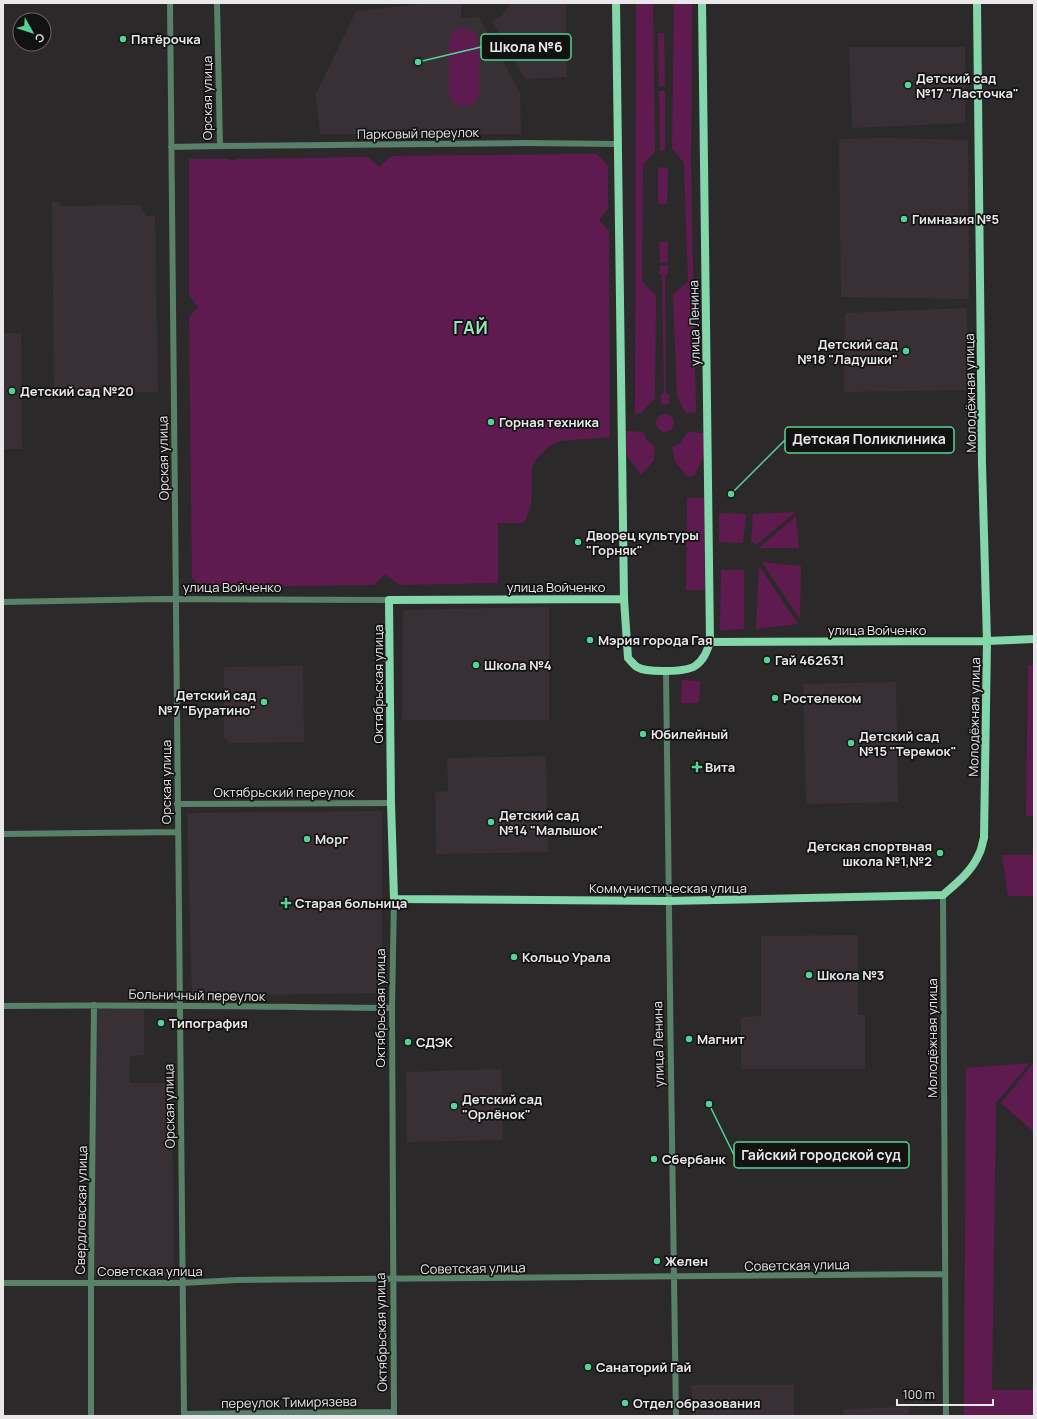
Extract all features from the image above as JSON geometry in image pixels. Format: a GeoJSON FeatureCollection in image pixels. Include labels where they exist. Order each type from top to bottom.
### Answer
{"type":"FeatureCollection","features":[{"type":"Feature","properties":{"kind":"main road"},"geometry":{"type":"LineString","coordinates":[[616,3],[624,599]]}},
{"type":"Feature","properties":{"kind":"main road","name":"улица Ленина"},"geometry":{"type":"LineString","coordinates":[[702,3],[710,642]]}},
{"type":"Feature","properties":{"kind":"main road","name":"Молодёжная улица"},"geometry":{"type":"LineString","coordinates":[[943,895],[970,869],[980,854],[984,838],[987,641],[982,464],[977,3]]}},
{"type":"Feature","properties":{"kind":"main road","name":"улица Войченко"},"geometry":{"type":"LineString","coordinates":[[389,600],[624,599],[628,658],[637,667],[649,671],[689,669],[702,660],[706,654],[710,642],[987,641],[1034,639]]}},
{"type":"Feature","properties":{"kind":"main road","name":"Октябрьская улица"},"geometry":{"type":"LineString","coordinates":[[389,600],[390,803],[394,899]]}},
{"type":"Feature","properties":{"kind":"main road","name":"Коммунистическая улица"},"geometry":{"type":"LineString","coordinates":[[394,899],[668,901],[943,895]]}},
{"type":"Feature","properties":{"kind":"street","name":"Орская улица"},"geometry":{"type":"LineString","coordinates":[[170,3],[177,832],[184,1415]]}},
{"type":"Feature","properties":{"kind":"street","name":"Орская улица"},"geometry":{"type":"LineString","coordinates":[[171,147],[220,146],[217,3]]}},
{"type":"Feature","properties":{"kind":"street","name":"Парковый переулок"},"geometry":{"type":"LineString","coordinates":[[220,146],[517,143],[617,144]]}},
{"type":"Feature","properties":{"kind":"street","name":"улица Войченко"},"geometry":{"type":"LineString","coordinates":[[3,602],[176,599],[389,600]]}},
{"type":"Feature","properties":{"kind":"street","name":"улица Ленина"},"geometry":{"type":"LineString","coordinates":[[666,671],[676,1416]]}},
{"type":"Feature","properties":{"kind":"street","name":"Октябрьский переулок"},"geometry":{"type":"LineString","coordinates":[[177,804],[390,803]]}},
{"type":"Feature","properties":{"kind":"street"},"geometry":{"type":"LineString","coordinates":[[3,834],[177,832]]}},
{"type":"Feature","properties":{"kind":"street","name":"Молодёжная улица"},"geometry":{"type":"LineString","coordinates":[[943,895],[946,1416]]}},
{"type":"Feature","properties":{"kind":"street","name":"Октябрьская улица"},"geometry":{"type":"LineString","coordinates":[[394,899],[392,1008],[394,1414]]}},
{"type":"Feature","properties":{"kind":"street","name":"Больничный переулок"},"geometry":{"type":"LineString","coordinates":[[3,1006],[94,1005],[392,1008]]}},
{"type":"Feature","properties":{"kind":"street","name":"Свердловская улица"},"geometry":{"type":"LineString","coordinates":[[91,1416],[94,1005]]}},
{"type":"Feature","properties":{"kind":"street","name":"Советская улица"},"geometry":{"type":"LineString","coordinates":[[3,1283],[182,1283],[237,1280],[393,1280],[944,1274]]}},
{"type":"Feature","properties":{"kind":"street","name":"переулок Тимирязева"},"geometry":{"type":"LineString","coordinates":[[184,1415],[394,1414]]}},
{"type":"Feature","properties":{"kind":"shaded area"},"geometry":{"type":"Polygon","coordinates":[[[433,3],[461,3],[461,18],[479,17],[520,93],[521,134],[320,134],[316,94],[356,11],[433,3]]]}},
{"type":"Feature","properties":{"kind":"shaded area"},"geometry":{"type":"Polygon","coordinates":[[[511,3],[566,3],[567,77],[525,79],[492,21],[501,16],[511,3]]]}},
{"type":"Feature","properties":{"kind":"shaded area"},"geometry":{"type":"Polygon","coordinates":[[[636,3],[653,3],[655,152],[643,164],[642,281],[656,296],[655,398],[641,413],[635,414],[636,3]]]}},
{"type":"Feature","properties":{"kind":"shaded area"},"geometry":{"type":"Polygon","coordinates":[[[674,3],[692,3],[691,166],[696,412],[686,413],[677,396],[673,294],[688,282],[684,163],[672,148],[674,3]]]}},
{"type":"Feature","properties":{"kind":"shaded area"},"geometry":{"type":"Polygon","coordinates":[[[457,29],[468,29],[475,34],[479,45],[479,94],[476,102],[468,106],[460,106],[453,102],[449,94],[449,44],[451,34],[457,29]]]}},
{"type":"Feature","properties":{"kind":"shaded area"},"geometry":{"type":"Polygon","coordinates":[[[658,33],[664,33],[665,86],[659,86],[658,33]]]}},
{"type":"Feature","properties":{"kind":"shaded area","name":"Детский сад №17 \"Ласточка\""},"geometry":{"type":"Polygon","coordinates":[[[849,47],[965,47],[965,123],[852,128],[849,47]]]}},
{"type":"Feature","properties":{"kind":"shaded area"},"geometry":{"type":"Polygon","coordinates":[[[659,91],[665,91],[665,150],[660,151],[659,91]]]}},
{"type":"Feature","properties":{"kind":"shaded area","name":"Гимназия №5"},"geometry":{"type":"Polygon","coordinates":[[[884,138],[968,140],[969,299],[841,297],[839,139],[884,138]]]}},
{"type":"Feature","properties":{"kind":"shaded area"},"geometry":{"type":"Polygon","coordinates":[[[597,154],[608,166],[608,209],[599,220],[609,231],[610,437],[560,441],[551,445],[536,459],[532,468],[531,505],[524,523],[498,523],[498,583],[399,585],[385,574],[374,585],[201,587],[192,578],[189,317],[198,307],[189,295],[189,159],[228,159],[233,161],[236,159],[368,157],[379,167],[392,156],[597,154]]]}},
{"type":"Feature","properties":{"kind":"shaded area"},"geometry":{"type":"Polygon","coordinates":[[[658,167],[668,168],[667,204],[658,204],[658,167]]]}},
{"type":"Feature","properties":{"kind":"shaded area"},"geometry":{"type":"Polygon","coordinates":[[[52,202],[59,202],[60,206],[140,205],[147,216],[155,216],[158,392],[54,394],[52,202]]]}},
{"type":"Feature","properties":{"kind":"shaded area"},"geometry":{"type":"Polygon","coordinates":[[[659,242],[668,242],[667,263],[660,262],[659,242]]]}},
{"type":"Feature","properties":{"kind":"shaded area"},"geometry":{"type":"Polygon","coordinates":[[[668,265],[668,274],[665,275],[666,394],[669,394],[669,404],[661,405],[661,394],[664,393],[662,275],[659,274],[660,266],[668,265]]]}},
{"type":"Feature","properties":{"kind":"shaded area","name":"Детский сад №18 \"Ладушки\""},"geometry":{"type":"Polygon","coordinates":[[[967,308],[968,390],[844,392],[845,313],[967,308]]]}},
{"type":"Feature","properties":{"kind":"shaded area","name":"Детский сад №20"},"geometry":{"type":"Polygon","coordinates":[[[3,333],[21,333],[22,449],[3,449],[3,333]]]}},
{"type":"Feature","properties":{"kind":"shaded area"},"geometry":{"type":"Polygon","coordinates":[[[665,414],[671,417],[674,423],[671,429],[665,432],[659,429],[656,423],[659,417],[665,414]]]}},
{"type":"Feature","properties":{"kind":"shaded area"},"geometry":{"type":"Polygon","coordinates":[[[626,431],[644,432],[646,440],[655,446],[654,460],[641,475],[626,454],[626,431]]]}},
{"type":"Feature","properties":{"kind":"shaded area"},"geometry":{"type":"Polygon","coordinates":[[[688,432],[704,433],[705,454],[694,476],[688,477],[675,462],[672,447],[679,444],[688,432]]]}},
{"type":"Feature","properties":{"kind":"shaded area"},"geometry":{"type":"Polygon","coordinates":[[[687,498],[704,498],[705,590],[686,590],[687,498]]]}},
{"type":"Feature","properties":{"kind":"shaded area"},"geometry":{"type":"Polygon","coordinates":[[[796,512],[756,545],[751,541],[753,514],[796,512]]]}},
{"type":"Feature","properties":{"kind":"shaded area"},"geometry":{"type":"Polygon","coordinates":[[[719,513],[746,514],[743,543],[719,542],[719,513]]]}},
{"type":"Feature","properties":{"kind":"shaded area"},"geometry":{"type":"Polygon","coordinates":[[[796,516],[799,548],[759,548],[796,516]]]}},
{"type":"Feature","properties":{"kind":"shaded area"},"geometry":{"type":"Polygon","coordinates":[[[762,562],[801,566],[800,619],[762,562]]]}},
{"type":"Feature","properties":{"kind":"shaded area"},"geometry":{"type":"Polygon","coordinates":[[[759,566],[798,624],[756,629],[759,566]]]}},
{"type":"Feature","properties":{"kind":"shaded area"},"geometry":{"type":"Polygon","coordinates":[[[721,570],[744,570],[744,629],[720,630],[721,570]]]}},
{"type":"Feature","properties":{"kind":"shaded area","name":"Школа №4"},"geometry":{"type":"Polygon","coordinates":[[[549,607],[549,720],[402,720],[403,610],[549,607]]]}},
{"type":"Feature","properties":{"kind":"shaded area"},"geometry":{"type":"Polygon","coordinates":[[[1028,665],[1034,665],[1034,816],[1026,816],[1028,665]]]}},
{"type":"Feature","properties":{"kind":"shaded area","name":"Детский сад №7 \"Буратино\""},"geometry":{"type":"Polygon","coordinates":[[[303,666],[304,742],[229,743],[224,737],[224,667],[303,666]]]}},
{"type":"Feature","properties":{"kind":"shaded area"},"geometry":{"type":"Polygon","coordinates":[[[682,680],[700,681],[699,703],[681,703],[682,680]]]}},
{"type":"Feature","properties":{"kind":"shaded area","name":"Детский сад №15 \"Теремок\""},"geometry":{"type":"Polygon","coordinates":[[[896,682],[898,802],[806,804],[803,684],[896,682]]]}},
{"type":"Feature","properties":{"kind":"shaded area","name":"Детский сад №14 \"Малышок\""},"geometry":{"type":"Polygon","coordinates":[[[546,756],[548,852],[436,854],[435,792],[448,791],[447,758],[546,756]]]}},
{"type":"Feature","properties":{"kind":"shaded area","name":"Старая больница"},"geometry":{"type":"Polygon","coordinates":[[[382,811],[382,993],[192,996],[187,813],[382,811]]]}},
{"type":"Feature","properties":{"kind":"shaded area"},"geometry":{"type":"Polygon","coordinates":[[[1002,855],[1034,855],[1034,896],[1008,896],[1002,855]]]}},
{"type":"Feature","properties":{"kind":"shaded area","name":"Школа №3"},"geometry":{"type":"Polygon","coordinates":[[[858,935],[858,1015],[865,1015],[865,1069],[741,1069],[741,1017],[761,1016],[761,936],[858,935]]]}},
{"type":"Feature","properties":{"kind":"shaded area"},"geometry":{"type":"Polygon","coordinates":[[[96,1009],[144,1010],[144,1055],[130,1056],[129,1083],[172,1083],[174,1276],[94,1277],[96,1009]]]}},
{"type":"Feature","properties":{"kind":"shaded area"},"geometry":{"type":"Polygon","coordinates":[[[1034,1062],[1034,1132],[1001,1103],[1034,1062]]]}},
{"type":"Feature","properties":{"kind":"shaded area"},"geometry":{"type":"Polygon","coordinates":[[[1030,1063],[996,1103],[992,1390],[1034,1390],[1034,1416],[964,1416],[966,1068],[1030,1063]]]}},
{"type":"Feature","properties":{"kind":"shaded area","name":"Детский сад \"Орлёнок\""},"geometry":{"type":"Polygon","coordinates":[[[501,1069],[503,1140],[407,1142],[406,1072],[501,1069]]]}},
{"type":"Feature","properties":{"kind":"shaded area"},"geometry":{"type":"Polygon","coordinates":[[[691,1385],[794,1385],[794,1416],[692,1416],[691,1385]]]}},
{"type":"Feature","properties":{"kind":"shaded area"},"geometry":{"type":"Polygon","coordinates":[[[909,1407],[909,1416],[843,1416],[843,1409],[909,1407]]]}},
{"type":"Feature","properties":{"kind":"place","name":"Пятёрочка"},"geometry":{"type":"Point","coordinates":[123,39]}},
{"type":"Feature","properties":{"kind":"place","name":"Школа №6"},"geometry":{"type":"Point","coordinates":[418,62]}},
{"type":"Feature","properties":{"kind":"place","name":"Детский сад №17 \"Ласточка\""},"geometry":{"type":"Point","coordinates":[908,85]}},
{"type":"Feature","properties":{"kind":"place","name":"Гимназия №5"},"geometry":{"type":"Point","coordinates":[904,219]}},
{"type":"Feature","properties":{"kind":"place","name":"Детский сад №18 \"Ладушки\""},"geometry":{"type":"Point","coordinates":[906,351]}},
{"type":"Feature","properties":{"kind":"place","name":"Детский сад №20"},"geometry":{"type":"Point","coordinates":[12,391]}},
{"type":"Feature","properties":{"kind":"place","name":"Горная техника"},"geometry":{"type":"Point","coordinates":[491,422]}},
{"type":"Feature","properties":{"kind":"place","name":"Детская Поликлиника"},"geometry":{"type":"Point","coordinates":[731,494]}},
{"type":"Feature","properties":{"kind":"place","name":"Дворец культуры \"Горняк\""},"geometry":{"type":"Point","coordinates":[578,542]}},
{"type":"Feature","properties":{"kind":"place","name":"Мэрия города Гая"},"geometry":{"type":"Point","coordinates":[590,640]}},
{"type":"Feature","properties":{"kind":"place","name":"Гай 462631"},"geometry":{"type":"Point","coordinates":[767,660]}},
{"type":"Feature","properties":{"kind":"place","name":"Школа №4"},"geometry":{"type":"Point","coordinates":[476,665]}},
{"type":"Feature","properties":{"kind":"place","name":"Ростелеком"},"geometry":{"type":"Point","coordinates":[775,698]}},
{"type":"Feature","properties":{"kind":"place","name":"Детский сад №7 \"Буратино\""},"geometry":{"type":"Point","coordinates":[264,702]}},
{"type":"Feature","properties":{"kind":"place","name":"Юбилейный"},"geometry":{"type":"Point","coordinates":[643,734]}},
{"type":"Feature","properties":{"kind":"place","name":"Детский сад №15 \"Теремок\""},"geometry":{"type":"Point","coordinates":[851,743]}},
{"type":"Feature","properties":{"kind":"place","name":"Вита"},"geometry":{"type":"Point","coordinates":[697,767]}},
{"type":"Feature","properties":{"kind":"place","name":"Детский сад №14 \"Малышок\""},"geometry":{"type":"Point","coordinates":[491,822]}},
{"type":"Feature","properties":{"kind":"place","name":"Морг"},"geometry":{"type":"Point","coordinates":[307,839]}},
{"type":"Feature","properties":{"kind":"place","name":"Детская спортвная школа №1,№2"},"geometry":{"type":"Point","coordinates":[940,853]}},
{"type":"Feature","properties":{"kind":"place","name":"Старая больница"},"geometry":{"type":"Point","coordinates":[286,903]}},
{"type":"Feature","properties":{"kind":"place","name":"Кольцо Урала"},"geometry":{"type":"Point","coordinates":[514,957]}},
{"type":"Feature","properties":{"kind":"place","name":"Школа №3"},"geometry":{"type":"Point","coordinates":[809,975]}},
{"type":"Feature","properties":{"kind":"place","name":"Типография"},"geometry":{"type":"Point","coordinates":[161,1023]}},
{"type":"Feature","properties":{"kind":"place","name":"Магнит"},"geometry":{"type":"Point","coordinates":[689,1039]}},
{"type":"Feature","properties":{"kind":"place","name":"СДЭК"},"geometry":{"type":"Point","coordinates":[408,1042]}},
{"type":"Feature","properties":{"kind":"place","name":"Гайский городской суд"},"geometry":{"type":"Point","coordinates":[709,1104]}},
{"type":"Feature","properties":{"kind":"place","name":"Детский сад \"Орлёнок\""},"geometry":{"type":"Point","coordinates":[454,1106]}},
{"type":"Feature","properties":{"kind":"place","name":"Сбербанк"},"geometry":{"type":"Point","coordinates":[654,1159]}},
{"type":"Feature","properties":{"kind":"place","name":"Желен"},"geometry":{"type":"Point","coordinates":[657,1261]}},
{"type":"Feature","properties":{"kind":"place","name":"Санаторий Гай"},"geometry":{"type":"Point","coordinates":[588,1367]}},
{"type":"Feature","properties":{"kind":"place","name":"Отдел образования"},"geometry":{"type":"Point","coordinates":[625,1403]}},
{"type":"Feature","properties":{"kind":"district","name":"ГАЙ"},"geometry":{"type":"Point","coordinates":[471,328]}}]}
